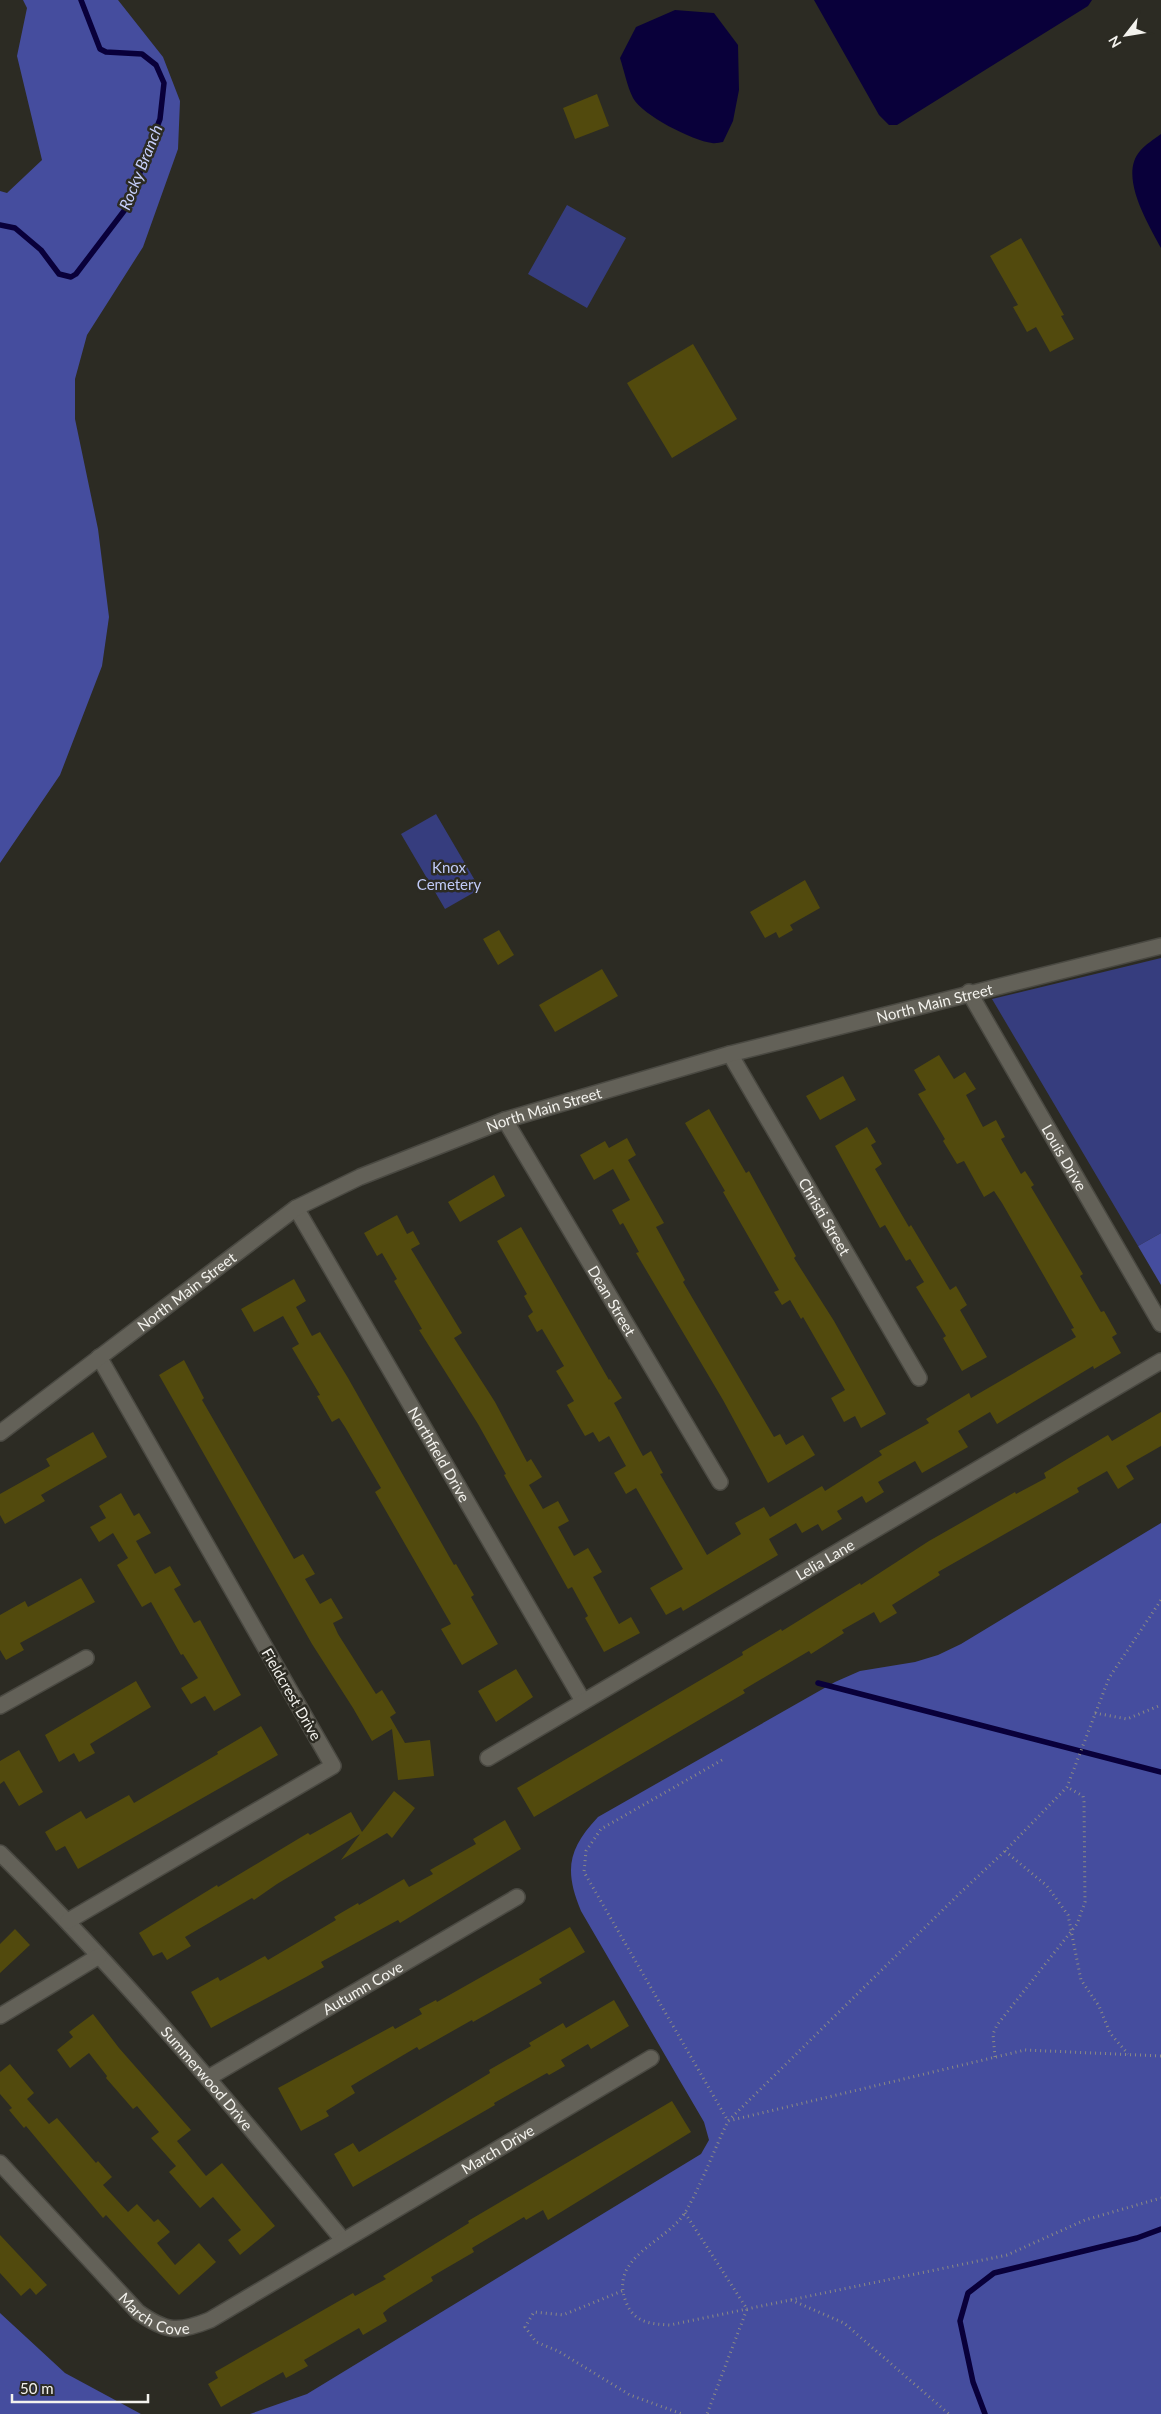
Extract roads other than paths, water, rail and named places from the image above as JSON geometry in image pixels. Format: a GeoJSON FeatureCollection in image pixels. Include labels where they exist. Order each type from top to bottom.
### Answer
{"type":"FeatureCollection","features":[{"type":"Feature","properties":{"kind":"street","name":"North Main Street"},"geometry":{"type":"LineString","coordinates":[[0,1433],[296,1208],[368,1173],[505,1120],[730,1054],[968,992],[1161,946]]}},
{"type":"Feature","properties":{"kind":"street","name":"Louis Drive"},"geometry":{"type":"LineString","coordinates":[[968,992],[1161,1324]]}},
{"type":"Feature","properties":{"kind":"street","name":"Christi Street"},"geometry":{"type":"LineString","coordinates":[[730,1054],[919,1378]]}},
{"type":"Feature","properties":{"kind":"street","name":"Dean Street"},"geometry":{"type":"LineString","coordinates":[[505,1120],[720,1482]]}},
{"type":"Feature","properties":{"kind":"street","name":"Northfield Drive"},"geometry":{"type":"LineString","coordinates":[[296,1208],[583,1701]]}},
{"type":"Feature","properties":{"kind":"street","name":"Fieldcrest Drive"},"geometry":{"type":"LineString","coordinates":[[68,1921],[333,1766],[99,1357]]}},
{"type":"Feature","properties":{"kind":"street","name":"Lelia Lane"},"geometry":{"type":"LineString","coordinates":[[488,1758],[1161,1360]]}},
{"type":"Feature","properties":{"kind":"street"},"geometry":{"type":"LineString","coordinates":[[0,1706],[86,1658]]}},
{"type":"Feature","properties":{"kind":"street","name":"Summerwood Drive"},"geometry":{"type":"LineString","coordinates":[[0,1853],[68,1921],[208,2078],[343,2240]]}},
{"type":"Feature","properties":{"kind":"street","name":"Autumn Cove"},"geometry":{"type":"LineString","coordinates":[[208,2078],[517,1897]]}},
{"type":"Feature","properties":{"kind":"street"},"geometry":{"type":"LineString","coordinates":[[0,2016],[99,1956]]}},
{"type":"Feature","properties":{"kind":"street","name":"March Drive"},"geometry":{"type":"LineString","coordinates":[[343,2240],[651,2058]]}},
{"type":"Feature","properties":{"kind":"street","name":"March Cove"},"geometry":{"type":"LineString","coordinates":[[0,2163],[138,2312],[153,2323],[169,2330],[190,2328],[210,2320],[343,2240]]}},
{"type":"Feature","properties":{"kind":"waterway","name":"Rocky Branch"},"geometry":{"type":"LineString","coordinates":[[0,225],[15,228],[41,250],[59,274],[71,277],[76,274],[127,207],[160,119],[164,83],[156,65],[142,54],[106,52],[100,49],[81,0]]}},
{"type":"Feature","properties":{"kind":"waterway"},"geometry":{"type":"LineString","coordinates":[[818,1683],[1161,1772]]}},
{"type":"Feature","properties":{"kind":"waterway"},"geometry":{"type":"LineString","coordinates":[[985,2414],[973,2382],[960,2321],[968,2293],[994,2273],[1137,2238],[1161,2229]]}},
{"type":"Feature","properties":{"kind":"park label","name":"Knox Cemetery"},"geometry":{"type":"Point","coordinates":[449,876]}}]}
